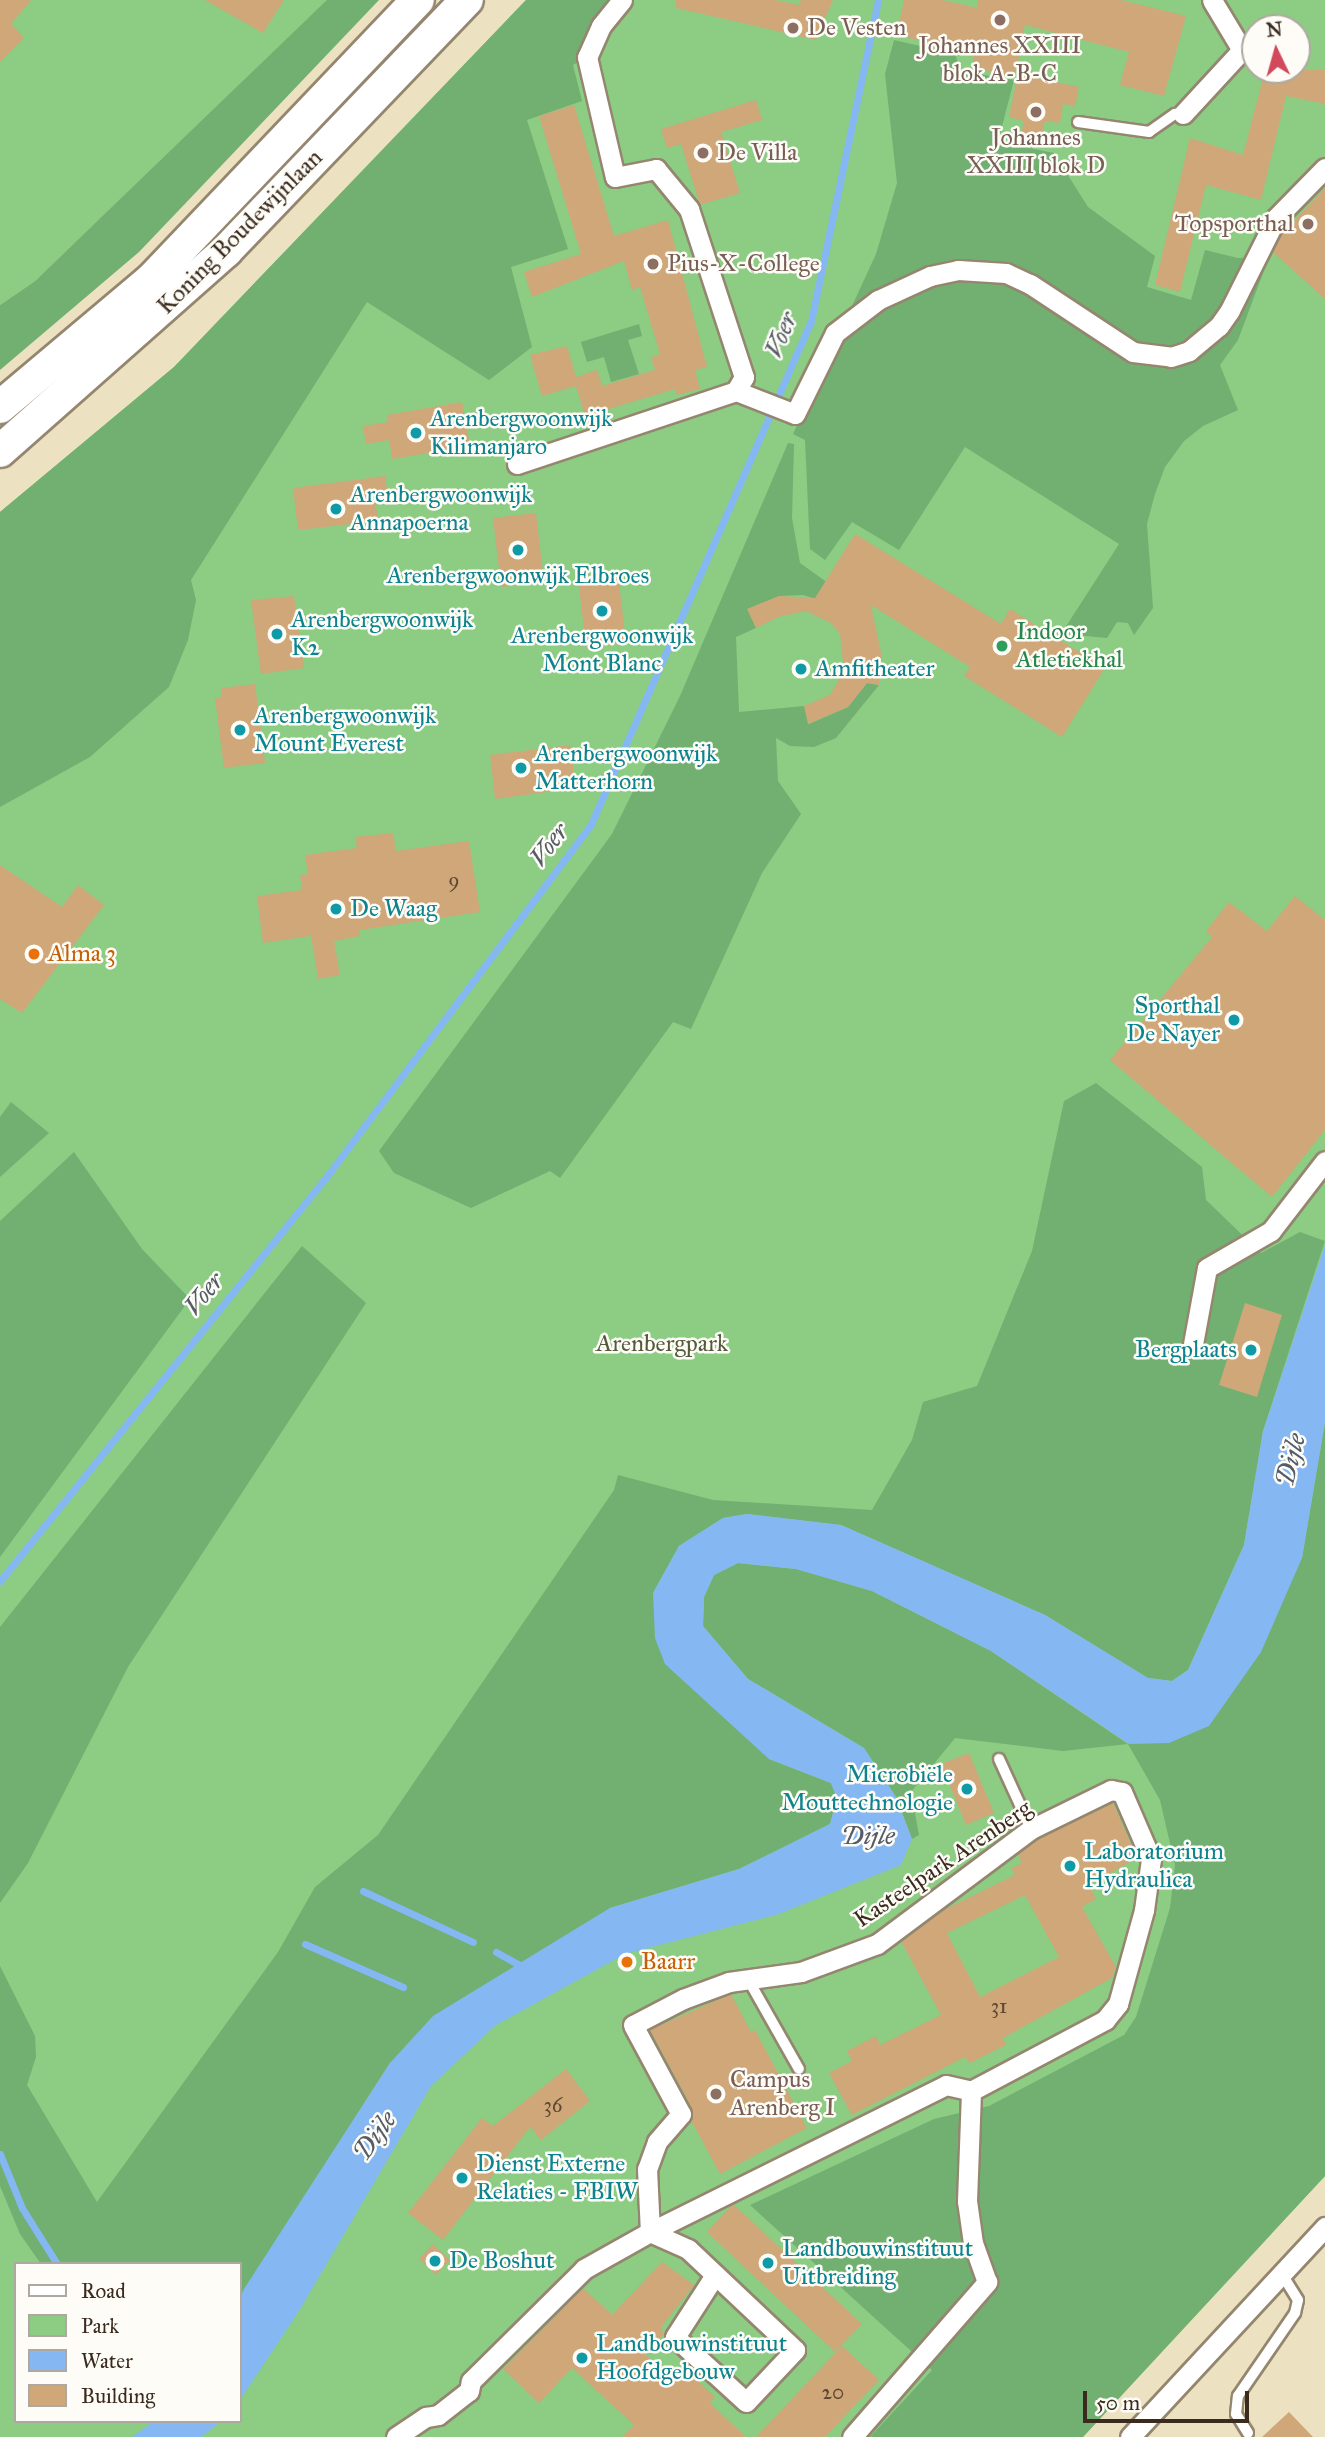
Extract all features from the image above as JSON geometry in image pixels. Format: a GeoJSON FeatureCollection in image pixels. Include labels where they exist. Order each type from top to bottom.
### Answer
{"type":"FeatureCollection","features":[{"type":"Feature","properties":{"kind":"highway","name":"Koning Boudewijnlaan"},"geometry":{"type":"LineString","coordinates":[[0,407],[150,280],[418,0]]}},
{"type":"Feature","properties":{"kind":"highway","name":"Koning Boudewijnlaan"},"geometry":{"type":"LineString","coordinates":[[0,451],[226,251],[467,0]]}},
{"type":"Feature","properties":{"kind":"street"},"geometry":{"type":"LineString","coordinates":[[622,0],[601,26],[587,57],[615,177],[656,169],[689,209],[744,377],[745,394]]}},
{"type":"Feature","properties":{"kind":"street"},"geometry":{"type":"LineString","coordinates":[[1183,114],[1242,50],[1212,0]]}},
{"type":"Feature","properties":{"kind":"street"},"geometry":{"type":"LineString","coordinates":[[517,464],[745,394],[795,414],[835,333],[878,300],[930,276],[958,270],[1006,274],[1030,284],[1133,352],[1171,357],[1189,351],[1219,326],[1230,310],[1276,218],[1325,168]]}},
{"type":"Feature","properties":{"kind":"street"},"geometry":{"type":"LineString","coordinates":[[1193,1344],[1208,1268],[1270,1231],[1325,1161]]}},
{"type":"Feature","properties":{"kind":"street","name":"Kasteelpark Arenberg"},"geometry":{"type":"LineString","coordinates":[[650,2232],[647,2169],[657,2142],[681,2114],[634,2025],[683,1999],[729,1982],[801,1972],[877,1944],[1031,1829],[1111,1790],[1122,1792],[1151,1859],[1143,1910],[1118,2004],[1105,2020],[971,2091]]}},
{"type":"Feature","properties":{"kind":"street"},"geometry":{"type":"LineString","coordinates":[[402,2436],[460,2381],[471,2381],[584,2269],[650,2232],[946,2085],[971,2091],[967,2201],[973,2243],[988,2282],[852,2437]]}},
{"type":"Feature","properties":{"kind":"street"},"geometry":{"type":"LineString","coordinates":[[1130,2437],[1325,2227]]}},
{"type":"Feature","properties":{"kind":"street"},"geometry":{"type":"LineString","coordinates":[[650,2232],[688,2249],[795,2350],[746,2402],[676,2337],[715,2275]]}},
{"type":"Feature","properties":{"kind":"lane"},"geometry":{"type":"LineString","coordinates":[[1078,122],[1149,132],[1175,114],[1183,114]]}},
{"type":"Feature","properties":{"kind":"lane"},"geometry":{"type":"LineString","coordinates":[[999,1759],[1031,1829]]}},
{"type":"Feature","properties":{"kind":"lane"},"geometry":{"type":"LineString","coordinates":[[749,1981],[799,2069]]}},
{"type":"Feature","properties":{"kind":"lane"},"geometry":{"type":"LineString","coordinates":[[1248,2433],[1236,2414],[1238,2396],[1295,2313],[1296,2293],[1282,2274]]}},
{"type":"Feature","properties":{"kind":"green space"},"geometry":{"type":"Polygon","coordinates":[[[0,0],[329,0],[35,281],[0,305],[0,0]]]}},
{"type":"Feature","properties":{"kind":"green space"},"geometry":{"type":"Polygon","coordinates":[[[327,0],[379,0],[139,252],[0,370],[0,305],[35,281],[327,0]]]}},
{"type":"Feature","properties":{"kind":"green space","name":"Arenbergpark"},"geometry":{"type":"Polygon","coordinates":[[[526,0],[1325,0],[1325,2176],[1083,2437],[0,2437],[0,512],[174,367],[526,0]]]}},
{"type":"Feature","properties":{"kind":"green space"},"geometry":{"type":"Polygon","coordinates":[[[526,0],[613,0],[587,57],[573,65],[582,101],[527,120],[568,249],[511,267],[532,347],[489,380],[367,302],[191,580],[196,600],[188,640],[169,687],[90,757],[0,807],[0,512],[174,367],[526,0]]]}},
{"type":"Feature","properties":{"kind":"green space"},"geometry":{"type":"Polygon","coordinates":[[[894,40],[955,54],[961,71],[1014,80],[998,142],[1054,153],[1088,207],[1155,256],[1147,287],[1191,300],[1205,250],[1238,258],[1269,257],[1238,340],[1220,365],[1238,410],[1203,426],[1184,441],[1165,467],[1155,494],[1147,524],[1153,608],[1134,635],[1128,623],[1117,622],[1107,638],[1076,635],[1065,628],[1119,544],[965,447],[899,550],[852,522],[825,560],[810,549],[805,440],[793,434],[876,254],[897,183],[885,74],[894,40]]]}},
{"type":"Feature","properties":{"kind":"green space"},"geometry":{"type":"Polygon","coordinates":[[[639,324],[642,336],[628,340],[639,374],[611,382],[604,357],[587,362],[581,342],[639,324]]]}},
{"type":"Feature","properties":{"kind":"green space"},"geometry":{"type":"Polygon","coordinates":[[[788,443],[794,444],[792,518],[800,563],[846,596],[826,602],[803,595],[779,596],[748,609],[756,628],[736,637],[739,712],[804,706],[809,724],[848,707],[867,683],[879,685],[836,738],[814,747],[790,746],[776,738],[778,781],[801,814],[762,873],[691,1029],[673,1022],[560,1178],[550,1171],[471,1208],[394,1173],[379,1151],[612,834],[680,696],[788,443]]]}},
{"type":"Feature","properties":{"kind":"green space"},"geometry":{"type":"Polygon","coordinates":[[[1096,1083],[1202,1167],[1206,1200],[1261,1253],[1300,1232],[1325,1241],[1263,1431],[1244,1545],[1188,1670],[1172,1681],[1148,1678],[1045,1615],[841,1525],[747,1514],[723,1518],[679,1546],[653,1593],[769,1759],[831,1783],[837,1798],[830,1824],[739,1869],[610,1908],[390,2063],[242,2294],[242,2262],[40,2262],[20,2234],[0,2186],[0,1966],[35,2036],[36,2057],[27,2085],[97,2202],[278,1952],[315,1887],[378,1835],[614,1490],[618,1475],[713,1500],[872,1510],[912,1440],[923,1402],[977,1386],[1032,1251],[1064,1101],[1096,1083]]]}},
{"type":"Feature","properties":{"kind":"green space"},"geometry":{"type":"Polygon","coordinates":[[[11,1102],[49,1133],[0,1177],[0,1117],[11,1102]]]}},
{"type":"Feature","properties":{"kind":"green space"},"geometry":{"type":"Polygon","coordinates":[[[74,1152],[142,1249],[190,1299],[0,1557],[0,1221],[74,1152]]]}},
{"type":"Feature","properties":{"kind":"green space"},"geometry":{"type":"Polygon","coordinates":[[[302,1246],[366,1303],[128,1667],[28,1863],[0,1903],[0,1627],[302,1246]]]}},
{"type":"Feature","properties":{"kind":"green space"},"geometry":{"type":"Polygon","coordinates":[[[1325,1422],[1325,2176],[1083,2437],[870,2437],[932,2370],[750,2205],[934,2119],[989,2106],[1124,2035],[1136,2017],[1170,1908],[1175,1865],[1160,1800],[1128,1744],[1302,1558],[1325,1422]]]}},
{"type":"Feature","properties":{"kind":"green space"},"geometry":{"type":"Polygon","coordinates":[[[738,1563],[796,1569],[872,1591],[991,1651],[1128,1744],[1063,1751],[955,1738],[911,1792],[919,1835],[912,1839],[896,1797],[864,1748],[748,1679],[703,1626],[704,1597],[714,1575],[738,1563]]]}},
{"type":"Feature","properties":{"kind":"water","name":"Dijle"},"geometry":{"type":"Polygon","coordinates":[[[1325,1245],[1325,1422],[1302,1558],[1261,1652],[1209,1726],[1169,1743],[1129,1744],[991,1651],[872,1591],[796,1569],[738,1563],[714,1575],[704,1597],[703,1626],[748,1679],[864,1748],[896,1797],[912,1839],[901,1865],[779,1914],[625,1954],[496,2025],[431,2086],[299,2311],[242,2397],[244,2289],[390,2063],[433,2016],[610,1908],[739,1869],[830,1824],[837,1798],[831,1783],[769,1759],[665,1664],[655,1638],[653,1593],[679,1546],[723,1518],[747,1514],[841,1525],[1045,1615],[1148,1678],[1172,1681],[1188,1670],[1244,1545],[1263,1431],[1325,1245]]]}},
{"type":"Feature","properties":{"kind":"water"},"geometry":{"type":"Polygon","coordinates":[[[151,2423],[219,2423],[201,2437],[132,2437],[151,2423]]]}},
{"type":"Feature","properties":{"kind":"building"},"geometry":{"type":"Polygon","coordinates":[[[0,0],[31,0],[11,24],[24,38],[0,62],[0,0]]]}},
{"type":"Feature","properties":{"kind":"building"},"geometry":{"type":"Polygon","coordinates":[[[205,0],[284,0],[263,33],[205,0]]]}},
{"type":"Feature","properties":{"kind":"building","name":"De Vesten"},"geometry":{"type":"Polygon","coordinates":[[[676,0],[775,0],[799,5],[801,0],[833,0],[816,40],[676,8],[676,0]]]}},
{"type":"Feature","properties":{"kind":"building"},"geometry":{"type":"Polygon","coordinates":[[[904,0],[943,0],[977,8],[978,0],[1121,0],[1186,16],[1164,96],[1120,85],[1129,52],[1025,25],[1015,78],[973,67],[974,56],[969,53],[905,37],[907,26],[899,24],[904,0]]]}},
{"type":"Feature","properties":{"kind":"building"},"geometry":{"type":"Polygon","coordinates":[[[1311,70],[1325,70],[1325,104],[1286,96],[1261,200],[1206,185],[1180,292],[1155,285],[1190,138],[1243,155],[1261,84],[1311,84],[1311,70]]]}},
{"type":"Feature","properties":{"kind":"building","name":"Johannes XXIII blok D"},"geometry":{"type":"Polygon","coordinates":[[[1018,74],[1079,87],[1075,106],[1063,104],[1060,123],[1045,121],[1041,142],[1020,138],[1024,121],[1009,117],[1018,74]]]}},
{"type":"Feature","properties":{"kind":"building","name":"De Villa"},"geometry":{"type":"Polygon","coordinates":[[[756,100],[762,120],[721,132],[740,193],[700,205],[681,144],[667,148],[661,129],[756,100]]]}},
{"type":"Feature","properties":{"kind":"building","name":"Pius-X-College"},"geometry":{"type":"Polygon","coordinates":[[[574,105],[614,236],[668,220],[707,367],[695,370],[700,389],[677,395],[675,389],[585,416],[576,386],[542,396],[530,355],[567,346],[576,377],[597,370],[602,386],[655,370],[651,357],[660,354],[640,287],[632,290],[624,261],[532,297],[524,272],[581,254],[539,116],[574,105]]]}},
{"type":"Feature","properties":{"kind":"building","name":"Topsporthal"},"geometry":{"type":"Polygon","coordinates":[[[1325,188],[1325,299],[1273,252],[1281,235],[1325,188]]]}},
{"type":"Feature","properties":{"kind":"building","name":"Arenbergwoonwijk Kilimanjaro"},"geometry":{"type":"Polygon","coordinates":[[[462,402],[470,446],[392,459],[389,440],[366,444],[363,426],[388,422],[387,415],[462,402]]]}},
{"type":"Feature","properties":{"kind":"building","name":"Arenbergwoonwijk Annapoerna"},"geometry":{"type":"Polygon","coordinates":[[[385,476],[388,496],[375,498],[378,521],[298,530],[293,488],[385,476]]]}},
{"type":"Feature","properties":{"kind":"building","name":"Arenbergwoonwijk Elbroes"},"geometry":{"type":"Polygon","coordinates":[[[536,513],[544,582],[501,587],[493,518],[536,513]]]}},
{"type":"Feature","properties":{"kind":"building","name":"Indoor Atletiekhal"},"geometry":{"type":"Polygon","coordinates":[[[855,534],[1001,624],[1010,609],[1105,668],[1062,737],[964,676],[970,667],[871,605],[882,657],[879,685],[867,683],[848,707],[808,724],[804,706],[830,695],[844,671],[840,634],[831,623],[806,611],[778,617],[756,628],[747,609],[779,596],[815,598],[855,534]]]}},
{"type":"Feature","properties":{"kind":"building","name":"Arenbergwoonwijk Mont Blanc"},"geometry":{"type":"Polygon","coordinates":[[[618,574],[626,643],[586,648],[578,578],[618,574]]]}},
{"type":"Feature","properties":{"kind":"building","name":"Arenbergwoonwijk K2"},"geometry":{"type":"Polygon","coordinates":[[[294,596],[304,668],[261,674],[251,600],[294,596]]]}},
{"type":"Feature","properties":{"kind":"building","name":"Arenbergwoonwijk Mount Everest"},"geometry":{"type":"Polygon","coordinates":[[[255,684],[265,763],[224,768],[215,698],[222,697],[221,688],[255,684]]]}},
{"type":"Feature","properties":{"kind":"building","name":"Arenbergwoonwijk Matterhorn"},"geometry":{"type":"Polygon","coordinates":[[[570,745],[576,788],[495,799],[490,755],[570,745]]]}},
{"type":"Feature","properties":{"kind":"building","name":"De Waag"},"geometry":{"type":"Polygon","coordinates":[[[393,833],[396,851],[469,841],[480,912],[360,930],[360,936],[334,941],[340,975],[318,979],[311,936],[263,943],[257,896],[302,890],[300,875],[308,874],[305,855],[357,848],[355,837],[393,833]]]}},
{"type":"Feature","properties":{"kind":"building","name":"Alma 3"},"geometry":{"type":"Polygon","coordinates":[[[0,865],[62,907],[78,885],[104,905],[22,1013],[0,999],[0,865]]]}},
{"type":"Feature","properties":{"kind":"building","name":"Sporthal De Nayer"},"geometry":{"type":"Polygon","coordinates":[[[1295,896],[1325,920],[1325,1130],[1272,1197],[1110,1060],[1212,937],[1206,931],[1229,902],[1267,931],[1295,896]]]}},
{"type":"Feature","properties":{"kind":"building","name":"Bergplaats"},"geometry":{"type":"Polygon","coordinates":[[[1245,1303],[1282,1315],[1257,1397],[1219,1385],[1245,1303]]]}},
{"type":"Feature","properties":{"kind":"building","name":"Microbiële Mouttechnologie"},"geometry":{"type":"Polygon","coordinates":[[[969,1753],[994,1813],[966,1825],[941,1764],[969,1753]]]}},
{"type":"Feature","properties":{"kind":"building"},"geometry":{"type":"Polygon","coordinates":[[[1113,1803],[1137,1858],[1089,1885],[1096,1899],[1082,1907],[1116,1967],[1112,1978],[1003,2038],[1006,2045],[970,2063],[965,2057],[852,2115],[829,2073],[852,2061],[847,2051],[876,2036],[880,2045],[941,2015],[901,1941],[944,1910],[1015,1875],[1011,1868],[1022,1863],[1018,1854],[1037,1840],[1113,1803]],[[1025,1895],[947,1933],[980,1997],[1059,1957],[1025,1895]]]}},
{"type":"Feature","properties":{"kind":"building"},"geometry":{"type":"Polygon","coordinates":[[[731,1994],[751,2032],[755,2030],[807,2128],[720,2174],[691,2120],[692,2108],[650,2030],[731,1994]]]}},
{"type":"Feature","properties":{"kind":"building","name":"Dienst Externe Relaties - FBIW"},"geometry":{"type":"Polygon","coordinates":[[[566,2069],[590,2101],[541,2140],[530,2127],[443,2240],[408,2213],[482,2118],[493,2126],[566,2069]]]}},
{"type":"Feature","properties":{"kind":"building","name":"Landbouwinstituut Uitbreiding"},"geometry":{"type":"Polygon","coordinates":[[[733,2204],[862,2324],[835,2352],[707,2232],[733,2204]]]}},
{"type":"Feature","properties":{"kind":"building","name":"De Boshut"},"geometry":{"type":"Polygon","coordinates":[[[433,2244],[450,2260],[436,2275],[419,2259],[433,2244]]]}},
{"type":"Feature","properties":{"kind":"building","name":"Landbouwinstituut Hoofdgebouw"},"geometry":{"type":"Polygon","coordinates":[[[662,2262],[694,2285],[662,2326],[663,2335],[645,2354],[673,2379],[684,2368],[715,2397],[710,2403],[746,2437],[622,2437],[634,2425],[572,2368],[539,2403],[503,2369],[583,2288],[612,2315],[662,2262]]]}},
{"type":"Feature","properties":{"kind":"building","name":"Landbouwinstituut Hoofdgebouw"},"geometry":{"type":"Polygon","coordinates":[[[842,2346],[879,2380],[825,2437],[756,2437],[842,2346]]]}},
{"type":"Feature","properties":{"kind":"building"},"geometry":{"type":"Polygon","coordinates":[[[1289,2412],[1313,2437],[1262,2437],[1289,2412]]]}},
{"type":"Feature","properties":{"kind":"waterway","name":"Voer"},"geometry":{"type":"LineString","coordinates":[[0,1581],[327,1176],[591,824],[811,321],[878,0]]}},
{"type":"Feature","properties":{"kind":"waterway"},"geometry":{"type":"LineString","coordinates":[[363,1891],[473,1942]]}},
{"type":"Feature","properties":{"kind":"waterway"},"geometry":{"type":"LineString","coordinates":[[305,1944],[403,1987]]}},
{"type":"Feature","properties":{"kind":"waterway"},"geometry":{"type":"LineString","coordinates":[[496,1952],[518,1964]]}},
{"type":"Feature","properties":{"kind":"waterway"},"geometry":{"type":"LineString","coordinates":[[0,2154],[22,2208],[56,2262]]}},
{"type":"Feature","properties":{"kind":"place","name":"Johannes XXIII blok A-B-C"},"geometry":{"type":"Point","coordinates":[1000,20]}},
{"type":"Feature","properties":{"kind":"place","name":"De Vesten"},"geometry":{"type":"Point","coordinates":[793,28]}},
{"type":"Feature","properties":{"kind":"place","name":"Johannes XXIII blok D"},"geometry":{"type":"Point","coordinates":[1036,112]}},
{"type":"Feature","properties":{"kind":"place","name":"De Villa"},"geometry":{"type":"Point","coordinates":[703,153]}},
{"type":"Feature","properties":{"kind":"place","name":"Topsporthal"},"geometry":{"type":"Point","coordinates":[1308,224]}},
{"type":"Feature","properties":{"kind":"place","name":"Pius-X-College"},"geometry":{"type":"Point","coordinates":[653,264]}},
{"type":"Feature","properties":{"kind":"place","name":"Arenbergwoonwijk Kilimanjaro"},"geometry":{"type":"Point","coordinates":[416,433]}},
{"type":"Feature","properties":{"kind":"place","name":"Arenbergwoonwijk Annapoerna"},"geometry":{"type":"Point","coordinates":[336,509]}},
{"type":"Feature","properties":{"kind":"place","name":"Arenbergwoonwijk Elbroes"},"geometry":{"type":"Point","coordinates":[518,550]}},
{"type":"Feature","properties":{"kind":"place","name":"Arenbergwoonwijk Mont Blanc"},"geometry":{"type":"Point","coordinates":[602,611]}},
{"type":"Feature","properties":{"kind":"place","name":"Arenbergwoonwijk K2"},"geometry":{"type":"Point","coordinates":[277,634]}},
{"type":"Feature","properties":{"kind":"place","name":"Indoor Atletiekhal"},"geometry":{"type":"Point","coordinates":[1002,646]}},
{"type":"Feature","properties":{"kind":"place","name":"Amfitheater"},"geometry":{"type":"Point","coordinates":[801,669]}},
{"type":"Feature","properties":{"kind":"place","name":"Arenbergwoonwijk Mount Everest"},"geometry":{"type":"Point","coordinates":[240,730]}},
{"type":"Feature","properties":{"kind":"place","name":"Arenbergwoonwijk Matterhorn"},"geometry":{"type":"Point","coordinates":[521,768]}},
{"type":"Feature","properties":{"kind":"place","name":"De Waag"},"geometry":{"type":"Point","coordinates":[336,909]}},
{"type":"Feature","properties":{"kind":"place","name":"Alma 3"},"geometry":{"type":"Point","coordinates":[34,954]}},
{"type":"Feature","properties":{"kind":"place","name":"Sporthal De Nayer"},"geometry":{"type":"Point","coordinates":[1234,1020]}},
{"type":"Feature","properties":{"kind":"place","name":"Bergplaats"},"geometry":{"type":"Point","coordinates":[1251,1350]}},
{"type":"Feature","properties":{"kind":"place","name":"Microbiële Mouttechnologie"},"geometry":{"type":"Point","coordinates":[967,1789]}},
{"type":"Feature","properties":{"kind":"place","name":"Laboratorium Hydraulica"},"geometry":{"type":"Point","coordinates":[1070,1866]}},
{"type":"Feature","properties":{"kind":"place","name":"Baarr"},"geometry":{"type":"Point","coordinates":[627,1962]}},
{"type":"Feature","properties":{"kind":"place","name":"Campus Arenberg I"},"geometry":{"type":"Point","coordinates":[716,2094]}},
{"type":"Feature","properties":{"kind":"place","name":"Dienst Externe Relaties - FBIW"},"geometry":{"type":"Point","coordinates":[462,2178]}},
{"type":"Feature","properties":{"kind":"place","name":"De Boshut"},"geometry":{"type":"Point","coordinates":[435,2261]}},
{"type":"Feature","properties":{"kind":"place","name":"Landbouwinstituut Uitbreiding"},"geometry":{"type":"Point","coordinates":[768,2263]}},
{"type":"Feature","properties":{"kind":"place","name":"Landbouwinstituut Hoofdgebouw"},"geometry":{"type":"Point","coordinates":[582,2358]}}]}
